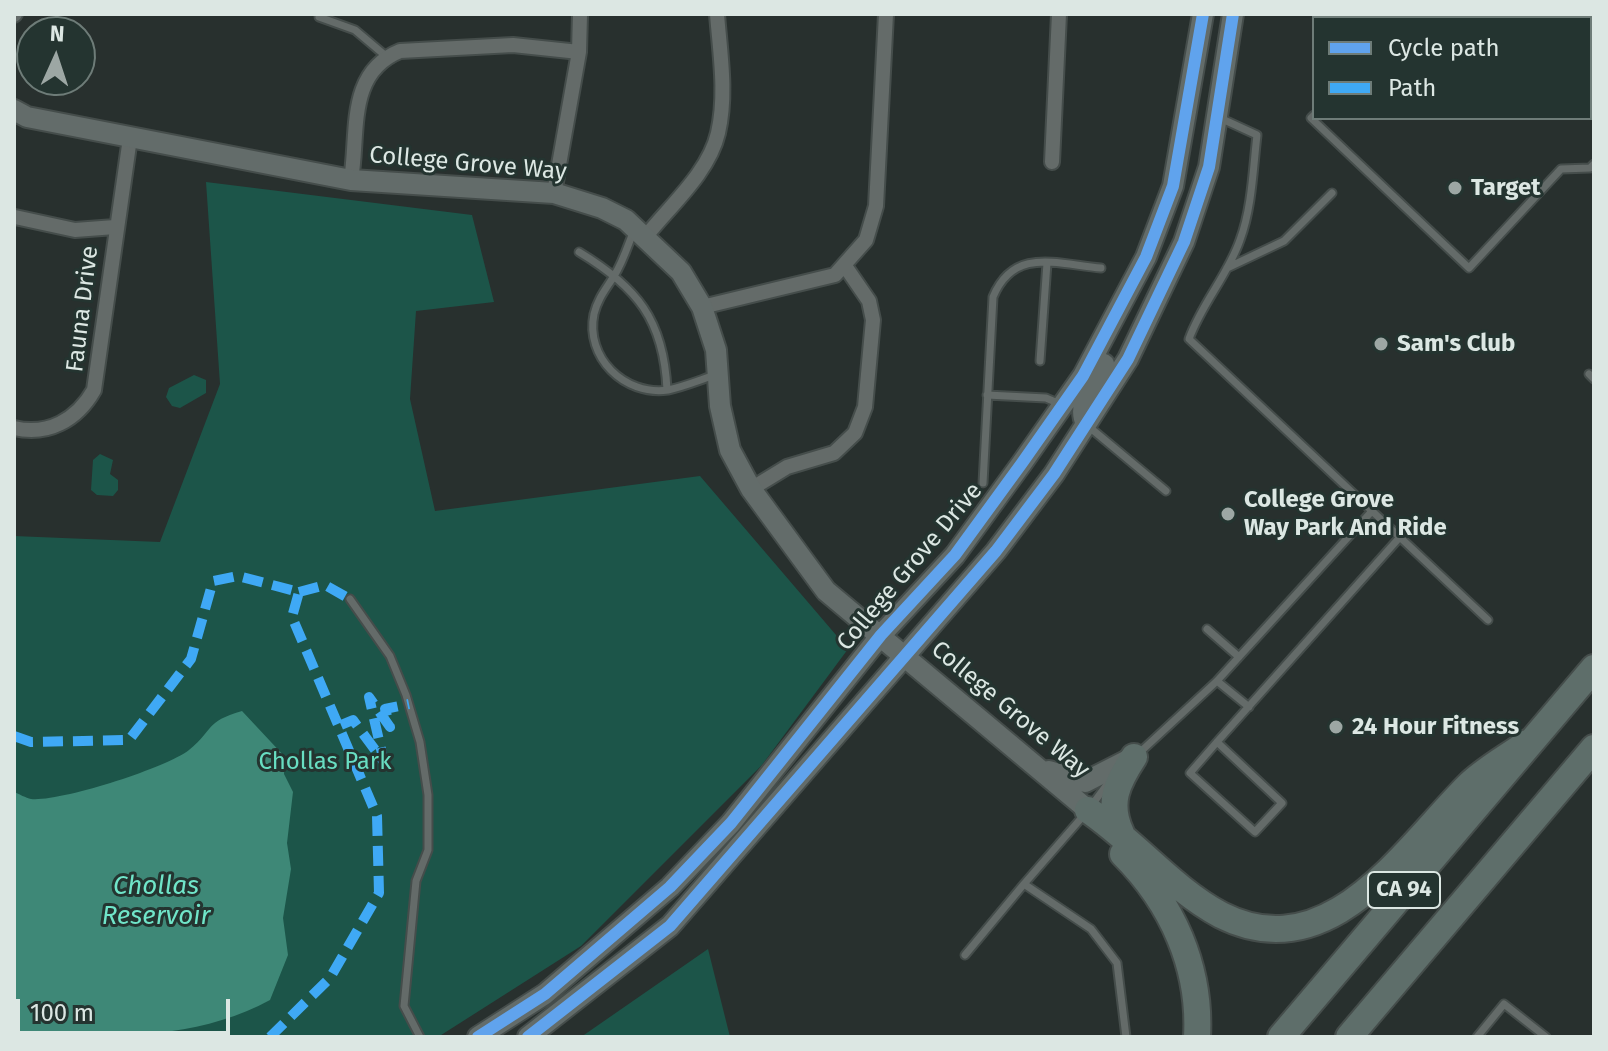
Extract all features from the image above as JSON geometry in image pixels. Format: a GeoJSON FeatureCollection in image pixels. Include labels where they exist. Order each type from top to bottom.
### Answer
{"type":"FeatureCollection","features":[{"type":"Feature","properties":{"kind":"highway","name":"CA 94"},"geometry":{"type":"LineString","coordinates":[[1281,1037],[1527,743],[1594,668]]}},
{"type":"Feature","properties":{"kind":"highway"},"geometry":{"type":"LineString","coordinates":[[1088,810],[1121,833],[1201,903],[1223,916],[1244,924],[1291,928],[1320,921],[1354,902],[1471,782],[1527,743]]}},
{"type":"Feature","properties":{"kind":"highway","name":"CA 94"},"geometry":{"type":"LineString","coordinates":[[1349,1037],[1594,748]]}},
{"type":"Feature","properties":{"kind":"highway"},"geometry":{"type":"LineString","coordinates":[[1121,833],[1113,815],[1113,803],[1117,785],[1134,757]]}},
{"type":"Feature","properties":{"kind":"highway"},"geometry":{"type":"LineString","coordinates":[[1088,810],[1110,841],[1141,872],[1178,929],[1196,993],[1197,1037]]}},
{"type":"Feature","properties":{"kind":"main road","name":"College Grove Drive"},"geometry":{"type":"LineString","coordinates":[[478,1037],[545,994],[670,887],[731,823],[881,635],[955,555],[1063,405],[1146,257],[1173,186],[1203,14]]}},
{"type":"Feature","properties":{"kind":"main road"},"geometry":{"type":"LineString","coordinates":[[528,1037],[670,926],[906,655],[1023,515],[1086,424],[1128,359],[1184,242],[1209,167],[1233,14]]}},
{"type":"Feature","properties":{"kind":"main road","name":"College Grove Way"},"geometry":{"type":"LineString","coordinates":[[14,110],[27,117],[351,180],[554,193],[602,208],[641,231],[681,272],[702,307],[716,350],[717,375],[730,450],[751,489],[826,591],[1088,810]]}},
{"type":"Feature","properties":{"kind":"main road"},"geometry":{"type":"LineString","coordinates":[[1086,424],[1082,415],[1084,401],[1114,346],[1113,319]]}},
{"type":"Feature","properties":{"kind":"main road"},"geometry":{"type":"LineString","coordinates":[[1023,515],[1029,489],[1066,428],[1063,405]]}},
{"type":"Feature","properties":{"kind":"main road"},"geometry":{"type":"LineString","coordinates":[[1034,765],[1066,779],[1085,782],[1134,757]]}},
{"type":"Feature","properties":{"kind":"street"},"geometry":{"type":"LineString","coordinates":[[554,193],[579,52],[580,14]]}},
{"type":"Feature","properties":{"kind":"street"},"geometry":{"type":"LineString","coordinates":[[641,231],[700,171],[718,135],[723,94],[717,14]]}},
{"type":"Feature","properties":{"kind":"street"},"geometry":{"type":"LineString","coordinates":[[702,307],[835,275],[866,240],[876,206],[886,14]]}},
{"type":"Feature","properties":{"kind":"street"},"geometry":{"type":"LineString","coordinates":[[1052,162],[1059,14]]}},
{"type":"Feature","properties":{"kind":"street"},"geometry":{"type":"LineString","coordinates":[[351,180],[360,94],[368,76],[387,57],[400,51],[513,45],[579,52]]}},
{"type":"Feature","properties":{"kind":"street","name":"Fauna Drive"},"geometry":{"type":"LineString","coordinates":[[14,428],[40,430],[63,423],[81,409],[94,390],[130,138]]}},
{"type":"Feature","properties":{"kind":"street"},"geometry":{"type":"LineString","coordinates":[[15,217],[75,230],[115,227]]}},
{"type":"Feature","properties":{"kind":"street"},"geometry":{"type":"LineString","coordinates":[[751,489],[787,467],[834,453],[855,433],[865,407],[873,320],[869,301],[845,266]]}},
{"type":"Feature","properties":{"kind":"lane"},"geometry":{"type":"LineString","coordinates":[[319,17],[355,30],[387,57]]}},
{"type":"Feature","properties":{"kind":"lane"},"geometry":{"type":"LineString","coordinates":[[1217,117],[1257,135],[1244,227],[1227,268],[1199,312],[1189,339],[1488,620]]}},
{"type":"Feature","properties":{"kind":"lane"},"geometry":{"type":"LineString","coordinates":[[1313,120],[1469,268],[1561,169],[1590,168],[1594,164]]}},
{"type":"Feature","properties":{"kind":"lane"},"geometry":{"type":"LineString","coordinates":[[1227,268],[1284,241],[1332,193]]}},
{"type":"Feature","properties":{"kind":"lane"},"geometry":{"type":"LineString","coordinates":[[641,231],[599,298],[593,316],[598,356],[611,372],[627,382],[667,390],[717,375]]}},
{"type":"Feature","properties":{"kind":"lane"},"geometry":{"type":"LineString","coordinates":[[579,252],[616,274],[642,302],[657,331],[666,362],[667,390]]}},
{"type":"Feature","properties":{"kind":"lane"},"geometry":{"type":"LineString","coordinates":[[1040,361],[1047,263]]}},
{"type":"Feature","properties":{"kind":"lane"},"geometry":{"type":"LineString","coordinates":[[983,483],[993,297],[1001,278],[1011,268],[1023,264],[1101,268]]}},
{"type":"Feature","properties":{"kind":"lane"},"geometry":{"type":"LineString","coordinates":[[987,395],[1046,398],[1063,405]]}},
{"type":"Feature","properties":{"kind":"lane"},"geometry":{"type":"LineString","coordinates":[[1086,424],[1166,491]]}},
{"type":"Feature","properties":{"kind":"lane"},"geometry":{"type":"LineString","coordinates":[[965,955],[1112,778],[1217,681],[1372,511]]}},
{"type":"Feature","properties":{"kind":"lane"},"geometry":{"type":"LineString","coordinates":[[1217,742],[1282,803],[1255,832],[1190,773],[1217,742],[1400,537]]}},
{"type":"Feature","properties":{"kind":"lane"},"geometry":{"type":"LineString","coordinates":[[350,599],[390,656],[420,742],[428,795],[428,850],[416,881],[404,1006],[420,1037]]}},
{"type":"Feature","properties":{"kind":"lane"},"geometry":{"type":"LineString","coordinates":[[1207,629],[1239,657]]}},
{"type":"Feature","properties":{"kind":"lane"},"geometry":{"type":"LineString","coordinates":[[1217,681],[1249,707]]}},
{"type":"Feature","properties":{"kind":"lane"},"geometry":{"type":"LineString","coordinates":[[1024,884],[1091,929],[1117,963],[1126,1037]]}},
{"type":"Feature","properties":{"kind":"lane"},"geometry":{"type":"LineString","coordinates":[[1477,1037],[1504,1004],[1546,1037]]}},
{"type":"Feature","properties":{"kind":"green space","name":"Chollas Park"},"geometry":{"type":"Polygon","coordinates":[[[206,182],[472,215],[494,302],[416,311],[410,399],[435,511],[700,476],[848,649],[762,765],[581,946],[438,1037],[14,1037],[14,536],[160,542],[220,384],[206,182]]]}},
{"type":"Feature","properties":{"kind":"green space"},"geometry":{"type":"Polygon","coordinates":[[[194,375],[206,380],[206,393],[180,408],[172,406],[166,397],[169,388],[194,375]]]}},
{"type":"Feature","properties":{"kind":"green space"},"geometry":{"type":"Polygon","coordinates":[[[100,454],[113,460],[110,474],[118,480],[118,490],[113,496],[97,495],[91,490],[93,460],[100,454]]]}},
{"type":"Feature","properties":{"kind":"green space"},"geometry":{"type":"Polygon","coordinates":[[[708,949],[730,1037],[581,1037],[708,949]]]}},
{"type":"Feature","properties":{"kind":"water","name":"Chollas Reservoir"},"geometry":{"type":"Polygon","coordinates":[[[242,711],[285,757],[284,774],[293,792],[287,843],[291,869],[283,918],[288,955],[270,1000],[241,1014],[178,1030],[112,1036],[14,1037],[14,792],[31,799],[45,798],[88,790],[137,774],[189,750],[215,723],[242,711]]]}},
{"type":"Feature","properties":{"kind":"marked path"},"geometry":{"type":"LineString","coordinates":[[14,736],[31,742],[129,740],[191,659],[213,581],[238,576],[299,592],[292,617],[377,816],[379,893],[330,978],[270,1037]]}},
{"type":"Feature","properties":{"kind":"marked path"},"geometry":{"type":"LineString","coordinates":[[299,592],[325,585],[350,599]]}},
{"type":"Feature","properties":{"kind":"marked path"},"geometry":{"type":"LineString","coordinates":[[341,725],[353,720],[384,762],[369,697],[390,727],[385,709],[409,704]]}},
{"type":"Feature","properties":{"kind":"cycle path"},"geometry":{"type":"LineString","coordinates":[[478,1037],[545,994],[670,887],[731,823],[881,635],[955,555],[1022,463],[1083,376],[1146,257],[1173,186],[1203,14]]}},
{"type":"Feature","properties":{"kind":"cycle path"},"geometry":{"type":"LineString","coordinates":[[528,1037],[670,926],[996,551],[1054,474],[1128,359],[1184,242],[1209,167],[1233,14]]}},
{"type":"Feature","properties":{"kind":"place","name":"Target"},"geometry":{"type":"Point","coordinates":[1455,188]}},
{"type":"Feature","properties":{"kind":"place","name":"Sam's Club"},"geometry":{"type":"Point","coordinates":[1381,344]}},
{"type":"Feature","properties":{"kind":"place","name":"College Grove Way Park And Ride"},"geometry":{"type":"Point","coordinates":[1228,514]}},
{"type":"Feature","properties":{"kind":"place","name":"24 Hour Fitness"},"geometry":{"type":"Point","coordinates":[1336,727]}}]}
